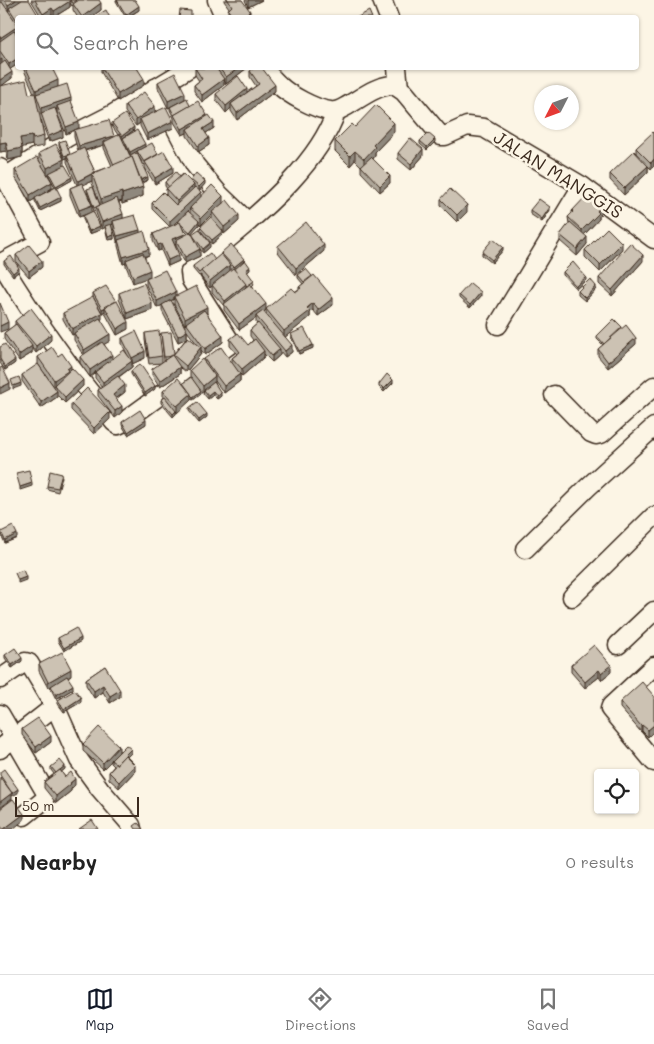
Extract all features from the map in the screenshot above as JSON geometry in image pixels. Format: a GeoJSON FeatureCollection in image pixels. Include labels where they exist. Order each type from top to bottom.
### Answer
{"type":"FeatureCollection","features":[{"type":"Feature","properties":{"kind":"street"},"geometry":{"type":"LineString","coordinates":[[217,0],[224,15]]}},
{"type":"Feature","properties":{"kind":"street"},"geometry":{"type":"LineString","coordinates":[[382,0],[388,15]]}},
{"type":"Feature","properties":{"kind":"street"},"geometry":{"type":"LineString","coordinates":[[186,70],[113,114],[3,172],[40,242],[1,263],[26,304],[79,379],[118,425],[229,345],[228,338],[189,274],[284,188],[310,157],[331,127],[336,112]]}},
{"type":"Feature","properties":{"kind":"street"},"geometry":{"type":"LineString","coordinates":[[265,70],[291,94],[330,112],[336,112],[382,87],[394,85],[399,88]]}},
{"type":"Feature","properties":{"kind":"street"},"geometry":{"type":"LineString","coordinates":[[397,70],[399,88]]}},
{"type":"Feature","properties":{"kind":"street"},"geometry":{"type":"LineString","coordinates":[[155,88],[195,165],[248,222]]}},
{"type":"Feature","properties":{"kind":"street","name":"JALAN MANGGIS"},"geometry":{"type":"LineString","coordinates":[[399,88],[441,136],[467,126],[484,128],[582,186],[654,239]]}},
{"type":"Feature","properties":{"kind":"street"},"geometry":{"type":"LineString","coordinates":[[498,325],[582,186]]}},
{"type":"Feature","properties":{"kind":"street"},"geometry":{"type":"LineString","coordinates":[[554,395],[590,433],[596,435],[601,434],[654,386]]}},
{"type":"Feature","properties":{"kind":"street"},"geometry":{"type":"LineString","coordinates":[[525,549],[588,487],[654,427]]}},
{"type":"Feature","properties":{"kind":"street"},"geometry":{"type":"LineString","coordinates":[[572,597],[654,516]]}},
{"type":"Feature","properties":{"kind":"street"},"geometry":{"type":"LineString","coordinates":[[618,645],[654,611]]}},
{"type":"Feature","properties":{"kind":"street"},"geometry":{"type":"LineString","coordinates":[[0,679],[25,662],[29,663],[56,706],[79,760],[100,789],[131,825],[132,829]]}},
{"type":"Feature","properties":{"kind":"street"},"geometry":{"type":"LineString","coordinates":[[654,666],[610,709],[654,762]]}},
{"type":"Feature","properties":{"kind":"street"},"geometry":{"type":"LineString","coordinates":[[0,749],[56,706]]}},
{"type":"Feature","properties":{"kind":"street"},"geometry":{"type":"LineString","coordinates":[[0,714],[46,793],[44,800],[24,816]]}},
{"type":"Feature","properties":{"kind":"building"},"geometry":{"type":"Polygon","coordinates":[[[5,0],[16,0],[8,5],[5,0]]]}},
{"type":"Feature","properties":{"kind":"building"},"geometry":{"type":"Polygon","coordinates":[[[22,0],[29,0],[38,15],[15,15],[15,17],[9,8],[22,0]]]}},
{"type":"Feature","properties":{"kind":"building"},"geometry":{"type":"Polygon","coordinates":[[[35,0],[70,1],[54,11],[52,8],[43,14],[35,0]]]}},
{"type":"Feature","properties":{"kind":"building"},"geometry":{"type":"Polygon","coordinates":[[[79,0],[99,0],[101,3],[85,15],[81,15],[73,4],[79,0]]]}},
{"type":"Feature","properties":{"kind":"building"},"geometry":{"type":"Polygon","coordinates":[[[117,0],[135,0],[139,6],[126,15],[117,0]]]}},
{"type":"Feature","properties":{"kind":"building"},"geometry":{"type":"Polygon","coordinates":[[[228,0],[242,0],[250,11],[245,15],[232,15],[228,10],[232,6],[228,0]]]}},
{"type":"Feature","properties":{"kind":"building"},"geometry":{"type":"Polygon","coordinates":[[[2,2],[15,21],[15,28],[0,38],[0,3],[2,2]]]}},
{"type":"Feature","properties":{"kind":"building"},"geometry":{"type":"Polygon","coordinates":[[[106,10],[108,15],[98,15],[106,10]]]}},
{"type":"Feature","properties":{"kind":"building"},"geometry":{"type":"Polygon","coordinates":[[[180,10],[191,11],[191,15],[179,15],[180,10]]]}},
{"type":"Feature","properties":{"kind":"building"},"geometry":{"type":"Polygon","coordinates":[[[369,11],[371,15],[362,15],[369,11]]]}},
{"type":"Feature","properties":{"kind":"building"},"geometry":{"type":"Polygon","coordinates":[[[14,31],[15,32],[15,60],[9,64],[0,51],[0,41],[14,31]]]}},
{"type":"Feature","properties":{"kind":"building"},"geometry":{"type":"Polygon","coordinates":[[[5,61],[12,72],[0,80],[0,65],[5,61]]]}},
{"type":"Feature","properties":{"kind":"building"},"geometry":{"type":"Polygon","coordinates":[[[27,70],[53,70],[58,80],[36,90],[27,70]]]}},
{"type":"Feature","properties":{"kind":"building"},"geometry":{"type":"Polygon","coordinates":[[[103,70],[138,70],[144,79],[118,94],[103,70]]]}},
{"type":"Feature","properties":{"kind":"building"},"geometry":{"type":"Polygon","coordinates":[[[196,70],[217,70],[224,79],[202,95],[194,85],[202,79],[196,70]]]}},
{"type":"Feature","properties":{"kind":"building"},"geometry":{"type":"Polygon","coordinates":[[[221,70],[236,70],[226,77],[221,70]]]}},
{"type":"Feature","properties":{"kind":"building"},"geometry":{"type":"Polygon","coordinates":[[[264,70],[275,85],[237,113],[231,104],[259,84],[250,71],[264,70]]]}},
{"type":"Feature","properties":{"kind":"building"},"geometry":{"type":"Polygon","coordinates":[[[175,73],[185,93],[168,101],[158,82],[175,73]]]}},
{"type":"Feature","properties":{"kind":"building"},"geometry":{"type":"Polygon","coordinates":[[[238,76],[247,89],[226,106],[216,94],[238,76]]]}},
{"type":"Feature","properties":{"kind":"building"},"geometry":{"type":"Polygon","coordinates":[[[26,80],[29,94],[35,93],[44,136],[33,139],[32,136],[20,138],[22,148],[8,151],[6,142],[0,143],[0,86],[26,80]]]}},
{"type":"Feature","properties":{"kind":"building"},"geometry":{"type":"Polygon","coordinates":[[[67,84],[71,98],[41,108],[36,94],[67,84]]]}},
{"type":"Feature","properties":{"kind":"building"},"geometry":{"type":"Polygon","coordinates":[[[144,92],[155,106],[136,120],[125,105],[144,92]]]}},
{"type":"Feature","properties":{"kind":"building"},"geometry":{"type":"Polygon","coordinates":[[[187,98],[190,106],[174,115],[170,107],[187,98]]]}},
{"type":"Feature","properties":{"kind":"building"},"geometry":{"type":"Polygon","coordinates":[[[71,101],[79,122],[66,127],[57,106],[71,101]]]}},
{"type":"Feature","properties":{"kind":"building"},"geometry":{"type":"Polygon","coordinates":[[[198,101],[207,115],[182,129],[174,115],[198,101]]]}},
{"type":"Feature","properties":{"kind":"building"},"geometry":{"type":"Polygon","coordinates":[[[376,105],[394,123],[373,145],[375,147],[364,159],[355,151],[350,156],[335,141],[352,124],[355,127],[376,105]]]}},
{"type":"Feature","properties":{"kind":"building"},"geometry":{"type":"Polygon","coordinates":[[[166,107],[173,121],[147,134],[140,119],[166,107]]]}},
{"type":"Feature","properties":{"kind":"building"},"geometry":{"type":"Polygon","coordinates":[[[55,108],[63,130],[49,136],[41,113],[55,108]]]}},
{"type":"Feature","properties":{"kind":"building"},"geometry":{"type":"Polygon","coordinates":[[[125,114],[134,127],[122,136],[112,123],[125,114]]]}},
{"type":"Feature","properties":{"kind":"building"},"geometry":{"type":"Polygon","coordinates":[[[209,115],[214,122],[203,129],[209,138],[198,146],[187,129],[209,115]]]}},
{"type":"Feature","properties":{"kind":"building"},"geometry":{"type":"Polygon","coordinates":[[[109,120],[114,136],[79,146],[74,130],[109,120]]]}},
{"type":"Feature","properties":{"kind":"building"},"geometry":{"type":"Polygon","coordinates":[[[137,130],[145,144],[130,152],[123,138],[137,130]]]}},
{"type":"Feature","properties":{"kind":"building"},"geometry":{"type":"Polygon","coordinates":[[[653,132],[654,159],[651,163],[636,148],[653,132]]]}},
{"type":"Feature","properties":{"kind":"building"},"geometry":{"type":"Polygon","coordinates":[[[428,133],[435,139],[427,147],[420,141],[428,133]]]}},
{"type":"Feature","properties":{"kind":"building"},"geometry":{"type":"Polygon","coordinates":[[[120,134],[131,158],[114,165],[104,142],[120,134]]]}},
{"type":"Feature","properties":{"kind":"building"},"geometry":{"type":"Polygon","coordinates":[[[410,138],[423,149],[411,164],[398,153],[410,138]]]}},
{"type":"Feature","properties":{"kind":"building"},"geometry":{"type":"Polygon","coordinates":[[[65,140],[70,154],[64,156],[59,142],[65,140]]]}},
{"type":"Feature","properties":{"kind":"building"},"geometry":{"type":"Polygon","coordinates":[[[152,143],[158,154],[144,162],[137,151],[152,143]]]}},
{"type":"Feature","properties":{"kind":"building"},"geometry":{"type":"Polygon","coordinates":[[[56,144],[64,159],[47,168],[39,153],[56,144]]]}},
{"type":"Feature","properties":{"kind":"building"},"geometry":{"type":"Polygon","coordinates":[[[84,148],[95,172],[78,181],[67,156],[84,148]]]}},
{"type":"Feature","properties":{"kind":"building"},"geometry":{"type":"Polygon","coordinates":[[[164,151],[173,167],[155,178],[145,162],[164,151]]]}},
{"type":"Feature","properties":{"kind":"building"},"geometry":{"type":"Polygon","coordinates":[[[634,151],[648,166],[624,188],[610,174],[634,151]]]}},
{"type":"Feature","properties":{"kind":"building"},"geometry":{"type":"Polygon","coordinates":[[[137,153],[148,177],[141,180],[130,156],[137,153]]]}},
{"type":"Feature","properties":{"kind":"building"},"geometry":{"type":"Polygon","coordinates":[[[37,157],[52,182],[30,195],[15,170],[37,157]]]}},
{"type":"Feature","properties":{"kind":"building"},"geometry":{"type":"Polygon","coordinates":[[[132,157],[143,187],[101,199],[92,174],[132,157]]]}},
{"type":"Feature","properties":{"kind":"building"},"geometry":{"type":"Polygon","coordinates":[[[371,157],[390,176],[380,186],[361,166],[371,157]]]}},
{"type":"Feature","properties":{"kind":"building"},"geometry":{"type":"Polygon","coordinates":[[[65,165],[72,177],[56,186],[49,173],[65,165]]]}},
{"type":"Feature","properties":{"kind":"building"},"geometry":{"type":"Polygon","coordinates":[[[176,172],[180,177],[169,187],[165,182],[176,172]]]}},
{"type":"Feature","properties":{"kind":"building"},"geometry":{"type":"Polygon","coordinates":[[[196,173],[205,181],[199,187],[191,180],[196,173]]]}},
{"type":"Feature","properties":{"kind":"building"},"geometry":{"type":"Polygon","coordinates":[[[183,174],[194,185],[177,201],[166,189],[183,174]]]}},
{"type":"Feature","properties":{"kind":"building"},"geometry":{"type":"Polygon","coordinates":[[[82,183],[92,205],[79,210],[70,188],[82,183]]]}},
{"type":"Feature","properties":{"kind":"building"},"geometry":{"type":"Polygon","coordinates":[[[212,185],[223,196],[201,218],[190,208],[212,185]]]}},
{"type":"Feature","properties":{"kind":"building"},"geometry":{"type":"Polygon","coordinates":[[[56,187],[61,197],[40,208],[35,198],[56,187]]]}},
{"type":"Feature","properties":{"kind":"building"},"geometry":{"type":"Polygon","coordinates":[[[93,187],[100,205],[94,208],[87,189],[93,187]]]}},
{"type":"Feature","properties":{"kind":"building"},"geometry":{"type":"Polygon","coordinates":[[[195,187],[201,192],[170,221],[152,203],[163,192],[176,205],[195,187]]]}},
{"type":"Feature","properties":{"kind":"building"},"geometry":{"type":"Polygon","coordinates":[[[450,189],[467,205],[457,215],[441,199],[450,189]]]}},
{"type":"Feature","properties":{"kind":"building"},"geometry":{"type":"Polygon","coordinates":[[[589,193],[596,200],[599,196],[605,202],[597,211],[599,213],[582,230],[568,217],[589,193]]]}},
{"type":"Feature","properties":{"kind":"building"},"geometry":{"type":"Polygon","coordinates":[[[117,198],[123,214],[102,222],[96,207],[117,198]]]}},
{"type":"Feature","properties":{"kind":"building"},"geometry":{"type":"Polygon","coordinates":[[[539,199],[550,207],[542,219],[530,210],[539,199]]]}},
{"type":"Feature","properties":{"kind":"building"},"geometry":{"type":"Polygon","coordinates":[[[227,200],[239,215],[224,227],[212,212],[227,200]]]}},
{"type":"Feature","properties":{"kind":"building"},"geometry":{"type":"Polygon","coordinates":[[[93,211],[100,226],[89,231],[83,216],[93,211]]]}},
{"type":"Feature","properties":{"kind":"building"},"geometry":{"type":"Polygon","coordinates":[[[188,211],[199,221],[190,232],[178,222],[188,211]]]}},
{"type":"Feature","properties":{"kind":"building"},"geometry":{"type":"Polygon","coordinates":[[[135,215],[140,230],[117,236],[113,221],[135,215]]]}},
{"type":"Feature","properties":{"kind":"building"},"geometry":{"type":"Polygon","coordinates":[[[211,217],[223,231],[212,240],[200,227],[211,217]]]}},
{"type":"Feature","properties":{"kind":"building"},"geometry":{"type":"Polygon","coordinates":[[[180,222],[185,234],[172,239],[179,255],[168,260],[161,244],[158,245],[153,234],[180,222]]]}},
{"type":"Feature","properties":{"kind":"building"},"geometry":{"type":"Polygon","coordinates":[[[306,222],[324,245],[296,268],[278,246],[306,222]]]}},
{"type":"Feature","properties":{"kind":"building"},"geometry":{"type":"Polygon","coordinates":[[[570,222],[587,237],[577,249],[560,235],[570,222]]]}},
{"type":"Feature","properties":{"kind":"building"},"geometry":{"type":"Polygon","coordinates":[[[111,224],[114,235],[108,237],[105,226],[111,224]]]}},
{"type":"Feature","properties":{"kind":"building"},"geometry":{"type":"Polygon","coordinates":[[[607,228],[622,243],[600,265],[585,250],[607,228]]]}},
{"type":"Feature","properties":{"kind":"building"},"geometry":{"type":"Polygon","coordinates":[[[199,229],[210,243],[203,249],[192,234],[199,229]]]}},
{"type":"Feature","properties":{"kind":"building"},"geometry":{"type":"Polygon","coordinates":[[[144,231],[149,249],[123,257],[118,240],[144,231]]]}},
{"type":"Feature","properties":{"kind":"building"},"geometry":{"type":"Polygon","coordinates":[[[191,232],[200,249],[185,257],[176,240],[191,232]]]}},
{"type":"Feature","properties":{"kind":"building"},"geometry":{"type":"Polygon","coordinates":[[[493,239],[503,247],[492,260],[482,252],[493,239]]]}},
{"type":"Feature","properties":{"kind":"building"},"geometry":{"type":"Polygon","coordinates":[[[630,243],[643,255],[612,290],[599,278],[630,243]]]}},
{"type":"Feature","properties":{"kind":"building"},"geometry":{"type":"Polygon","coordinates":[[[231,244],[244,259],[234,267],[221,253],[231,244]]]}},
{"type":"Feature","properties":{"kind":"building"},"geometry":{"type":"Polygon","coordinates":[[[29,245],[42,261],[29,271],[16,255],[29,245]]]}},
{"type":"Feature","properties":{"kind":"building"},"geometry":{"type":"Polygon","coordinates":[[[143,253],[150,270],[133,277],[126,260],[143,253]]]}},
{"type":"Feature","properties":{"kind":"building"},"geometry":{"type":"Polygon","coordinates":[[[210,253],[215,260],[199,273],[193,266],[210,253]]]}},
{"type":"Feature","properties":{"kind":"building"},"geometry":{"type":"Polygon","coordinates":[[[221,254],[230,265],[210,281],[201,271],[221,254]]]}},
{"type":"Feature","properties":{"kind":"building"},"geometry":{"type":"Polygon","coordinates":[[[11,256],[19,268],[13,273],[4,261],[11,256]]]}},
{"type":"Feature","properties":{"kind":"building"},"geometry":{"type":"Polygon","coordinates":[[[245,260],[250,267],[246,270],[254,281],[247,286],[234,270],[245,260]]]}},
{"type":"Feature","properties":{"kind":"building"},"geometry":{"type":"Polygon","coordinates":[[[573,262],[586,277],[576,286],[563,272],[573,262]]]}},
{"type":"Feature","properties":{"kind":"building"},"geometry":{"type":"Polygon","coordinates":[[[233,268],[246,284],[225,301],[212,285],[233,268]]]}},
{"type":"Feature","properties":{"kind":"building"},"geometry":{"type":"Polygon","coordinates":[[[306,269],[312,276],[304,282],[298,275],[306,269]]]}},
{"type":"Feature","properties":{"kind":"building"},"geometry":{"type":"Polygon","coordinates":[[[165,270],[176,292],[157,301],[146,279],[165,270]]]}},
{"type":"Feature","properties":{"kind":"building"},"geometry":{"type":"Polygon","coordinates":[[[314,275],[333,298],[318,310],[313,303],[307,308],[310,311],[284,331],[266,309],[291,288],[295,292],[301,288],[299,287],[314,275]]]}},
{"type":"Feature","properties":{"kind":"building"},"geometry":{"type":"Polygon","coordinates":[[[590,279],[596,286],[585,298],[578,291],[590,279]]]}},
{"type":"Feature","properties":{"kind":"building"},"geometry":{"type":"Polygon","coordinates":[[[144,283],[152,303],[127,313],[119,293],[144,283]]]}},
{"type":"Feature","properties":{"kind":"building"},"geometry":{"type":"Polygon","coordinates":[[[470,283],[481,292],[470,305],[459,295],[470,283]]]}},
{"type":"Feature","properties":{"kind":"building"},"geometry":{"type":"Polygon","coordinates":[[[250,284],[266,304],[239,324],[224,304],[250,284]]]}},
{"type":"Feature","properties":{"kind":"building"},"geometry":{"type":"Polygon","coordinates":[[[106,286],[116,301],[102,309],[93,293],[106,286]]]}},
{"type":"Feature","properties":{"kind":"building"},"geometry":{"type":"Polygon","coordinates":[[[196,286],[207,307],[185,318],[174,297],[196,286]]]}},
{"type":"Feature","properties":{"kind":"building"},"geometry":{"type":"Polygon","coordinates":[[[93,297],[102,313],[72,329],[63,313],[93,297]]]}},
{"type":"Feature","properties":{"kind":"building"},"geometry":{"type":"Polygon","coordinates":[[[171,300],[187,331],[178,336],[162,305],[171,300]]]}},
{"type":"Feature","properties":{"kind":"building"},"geometry":{"type":"Polygon","coordinates":[[[117,301],[128,322],[117,329],[105,307],[117,301]]]}},
{"type":"Feature","properties":{"kind":"building"},"geometry":{"type":"Polygon","coordinates":[[[0,303],[8,322],[0,326],[0,303]]]}},
{"type":"Feature","properties":{"kind":"building"},"geometry":{"type":"Polygon","coordinates":[[[31,308],[51,334],[36,346],[15,321],[31,308]]]}},
{"type":"Feature","properties":{"kind":"building"},"geometry":{"type":"Polygon","coordinates":[[[204,310],[223,336],[205,349],[186,323],[204,310]]]}},
{"type":"Feature","properties":{"kind":"building"},"geometry":{"type":"Polygon","coordinates":[[[263,311],[292,345],[285,351],[256,316],[263,311]]]}},
{"type":"Feature","properties":{"kind":"building"},"geometry":{"type":"Polygon","coordinates":[[[100,318],[110,334],[84,350],[74,333],[100,318]]]}},
{"type":"Feature","properties":{"kind":"building"},"geometry":{"type":"Polygon","coordinates":[[[614,319],[622,327],[604,344],[597,336],[614,319]]]}},
{"type":"Feature","properties":{"kind":"building"},"geometry":{"type":"Polygon","coordinates":[[[258,323],[280,349],[272,356],[250,330],[258,323]]]}},
{"type":"Feature","properties":{"kind":"building"},"geometry":{"type":"Polygon","coordinates":[[[16,324],[32,346],[19,355],[4,333],[16,324]]]}},
{"type":"Feature","properties":{"kind":"building"},"geometry":{"type":"Polygon","coordinates":[[[626,325],[636,338],[608,362],[598,349],[626,325]]]}},
{"type":"Feature","properties":{"kind":"building"},"geometry":{"type":"Polygon","coordinates":[[[304,328],[313,345],[299,351],[291,334],[304,328]]]}},
{"type":"Feature","properties":{"kind":"building"},"geometry":{"type":"Polygon","coordinates":[[[136,331],[145,351],[132,358],[122,338],[136,331]]]}},
{"type":"Feature","properties":{"kind":"building"},"geometry":{"type":"Polygon","coordinates":[[[159,331],[162,356],[149,358],[145,333],[159,331]]]}},
{"type":"Feature","properties":{"kind":"building"},"geometry":{"type":"Polygon","coordinates":[[[171,332],[174,356],[164,357],[161,333],[171,332]]]}},
{"type":"Feature","properties":{"kind":"building"},"geometry":{"type":"Polygon","coordinates":[[[238,333],[248,345],[255,339],[264,351],[242,369],[232,358],[240,352],[230,339],[238,333]]]}},
{"type":"Feature","properties":{"kind":"building"},"geometry":{"type":"Polygon","coordinates":[[[188,337],[201,347],[186,366],[173,355],[188,337]]]}},
{"type":"Feature","properties":{"kind":"building"},"geometry":{"type":"Polygon","coordinates":[[[102,342],[112,355],[90,370],[80,357],[102,342]]]}},
{"type":"Feature","properties":{"kind":"building"},"geometry":{"type":"Polygon","coordinates":[[[5,344],[15,360],[5,367],[0,359],[0,347],[5,344]]]}},
{"type":"Feature","properties":{"kind":"building"},"geometry":{"type":"Polygon","coordinates":[[[52,347],[58,356],[62,353],[71,366],[67,369],[68,371],[54,380],[38,357],[52,347]]]}},
{"type":"Feature","properties":{"kind":"building"},"geometry":{"type":"Polygon","coordinates":[[[221,347],[240,374],[224,386],[204,359],[221,347]]]}},
{"type":"Feature","properties":{"kind":"building"},"geometry":{"type":"Polygon","coordinates":[[[124,350],[132,361],[103,382],[95,372],[124,350]]]}},
{"type":"Feature","properties":{"kind":"building"},"geometry":{"type":"Polygon","coordinates":[[[172,355],[180,367],[160,381],[152,369],[172,355]]]}},
{"type":"Feature","properties":{"kind":"building"},"geometry":{"type":"Polygon","coordinates":[[[202,359],[215,376],[203,386],[190,370],[202,359]]]}},
{"type":"Feature","properties":{"kind":"building"},"geometry":{"type":"Polygon","coordinates":[[[38,364],[57,391],[41,402],[22,375],[38,364]]]}},
{"type":"Feature","properties":{"kind":"building"},"geometry":{"type":"Polygon","coordinates":[[[140,364],[155,386],[145,393],[131,371],[140,364]]]}},
{"type":"Feature","properties":{"kind":"building"},"geometry":{"type":"Polygon","coordinates":[[[2,367],[10,383],[0,388],[0,368],[2,367]]]}},
{"type":"Feature","properties":{"kind":"building"},"geometry":{"type":"Polygon","coordinates":[[[72,368],[83,380],[65,397],[54,385],[72,368]]]}},
{"type":"Feature","properties":{"kind":"building"},"geometry":{"type":"Polygon","coordinates":[[[387,374],[393,380],[384,389],[379,384],[387,374]]]}},
{"type":"Feature","properties":{"kind":"building"},"geometry":{"type":"Polygon","coordinates":[[[118,376],[125,385],[113,395],[122,406],[115,411],[98,390],[118,376]]]}},
{"type":"Feature","properties":{"kind":"building"},"geometry":{"type":"Polygon","coordinates":[[[19,377],[21,383],[13,386],[11,380],[19,377]]]}},
{"type":"Feature","properties":{"kind":"building"},"geometry":{"type":"Polygon","coordinates":[[[191,377],[201,391],[193,397],[183,383],[191,377]]]}},
{"type":"Feature","properties":{"kind":"building"},"geometry":{"type":"Polygon","coordinates":[[[178,378],[191,394],[177,406],[163,391],[178,378]]]}},
{"type":"Feature","properties":{"kind":"building"},"geometry":{"type":"Polygon","coordinates":[[[214,382],[221,393],[217,396],[213,391],[208,395],[204,390],[214,382]]]}},
{"type":"Feature","properties":{"kind":"building"},"geometry":{"type":"Polygon","coordinates":[[[87,388],[110,412],[94,428],[71,404],[87,388]]]}},
{"type":"Feature","properties":{"kind":"building"},"geometry":{"type":"Polygon","coordinates":[[[165,397],[176,411],[173,414],[161,400],[165,397]]]}},
{"type":"Feature","properties":{"kind":"building"},"geometry":{"type":"Polygon","coordinates":[[[197,402],[207,414],[199,420],[189,408],[197,402]]]}},
{"type":"Feature","properties":{"kind":"building"},"geometry":{"type":"Polygon","coordinates":[[[140,410],[146,420],[128,432],[122,422],[140,410]]]}},
{"type":"Feature","properties":{"kind":"building"},"geometry":{"type":"Polygon","coordinates":[[[29,470],[32,483],[20,487],[16,473],[29,470]]]}},
{"type":"Feature","properties":{"kind":"building"},"geometry":{"type":"Polygon","coordinates":[[[50,471],[62,474],[58,488],[47,486],[50,471]]]}},
{"type":"Feature","properties":{"kind":"building"},"geometry":{"type":"Polygon","coordinates":[[[13,526],[17,534],[5,540],[1,532],[13,526]]]}},
{"type":"Feature","properties":{"kind":"building"},"geometry":{"type":"Polygon","coordinates":[[[23,570],[26,577],[18,580],[15,573],[23,570]]]}},
{"type":"Feature","properties":{"kind":"building"},"geometry":{"type":"Polygon","coordinates":[[[76,628],[81,638],[64,648],[58,638],[76,628]]]}},
{"type":"Feature","properties":{"kind":"building"},"geometry":{"type":"Polygon","coordinates":[[[594,645],[611,665],[601,673],[599,670],[585,682],[571,665],[594,645]]]}},
{"type":"Feature","properties":{"kind":"building"},"geometry":{"type":"Polygon","coordinates":[[[15,648],[22,658],[12,665],[5,655],[15,648]]]}},
{"type":"Feature","properties":{"kind":"building"},"geometry":{"type":"Polygon","coordinates":[[[62,652],[71,669],[48,682],[39,664],[62,652]]]}},
{"type":"Feature","properties":{"kind":"building"},"geometry":{"type":"Polygon","coordinates":[[[105,666],[120,690],[110,696],[103,685],[94,691],[86,679],[105,666]]]}},
{"type":"Feature","properties":{"kind":"building"},"geometry":{"type":"Polygon","coordinates":[[[67,676],[73,685],[56,695],[51,686],[67,676]]]}},
{"type":"Feature","properties":{"kind":"building"},"geometry":{"type":"Polygon","coordinates":[[[642,682],[654,696],[654,725],[648,730],[641,726],[620,702],[642,682]]]}},
{"type":"Feature","properties":{"kind":"building"},"geometry":{"type":"Polygon","coordinates":[[[75,690],[81,698],[64,709],[58,700],[75,690]]]}},
{"type":"Feature","properties":{"kind":"building"},"geometry":{"type":"Polygon","coordinates":[[[38,718],[51,736],[36,747],[22,729],[38,718]]]}},
{"type":"Feature","properties":{"kind":"building"},"geometry":{"type":"Polygon","coordinates":[[[99,727],[119,746],[103,763],[83,744],[99,727]]]}},
{"type":"Feature","properties":{"kind":"building"},"geometry":{"type":"Polygon","coordinates":[[[126,745],[131,749],[116,764],[111,760],[126,745]]]}},
{"type":"Feature","properties":{"kind":"building"},"geometry":{"type":"Polygon","coordinates":[[[125,755],[135,765],[119,782],[109,772],[125,755]]]}},
{"type":"Feature","properties":{"kind":"building"},"geometry":{"type":"Polygon","coordinates":[[[60,760],[65,766],[56,773],[51,767],[60,760]]]}},
{"type":"Feature","properties":{"kind":"building"},"geometry":{"type":"Polygon","coordinates":[[[4,769],[18,789],[12,793],[0,775],[0,772],[4,769]]]}},
{"type":"Feature","properties":{"kind":"building"},"geometry":{"type":"Polygon","coordinates":[[[60,770],[65,777],[71,772],[75,779],[56,796],[44,782],[60,770]]]}},
{"type":"Feature","properties":{"kind":"building"},"geometry":{"type":"Polygon","coordinates":[[[0,777],[12,793],[0,802],[0,777]]]}},
{"type":"Feature","properties":{"kind":"building"},"geometry":{"type":"Polygon","coordinates":[[[13,799],[24,814],[3,829],[0,825],[0,809],[13,799]]]}},
{"type":"Feature","properties":{"kind":"building"},"geometry":{"type":"Polygon","coordinates":[[[92,820],[98,829],[79,829],[92,820]]]}},
{"type":"Feature","properties":{"kind":"building"},"geometry":{"type":"Polygon","coordinates":[[[138,823],[143,829],[136,829],[134,826],[138,823]]]}}]}
